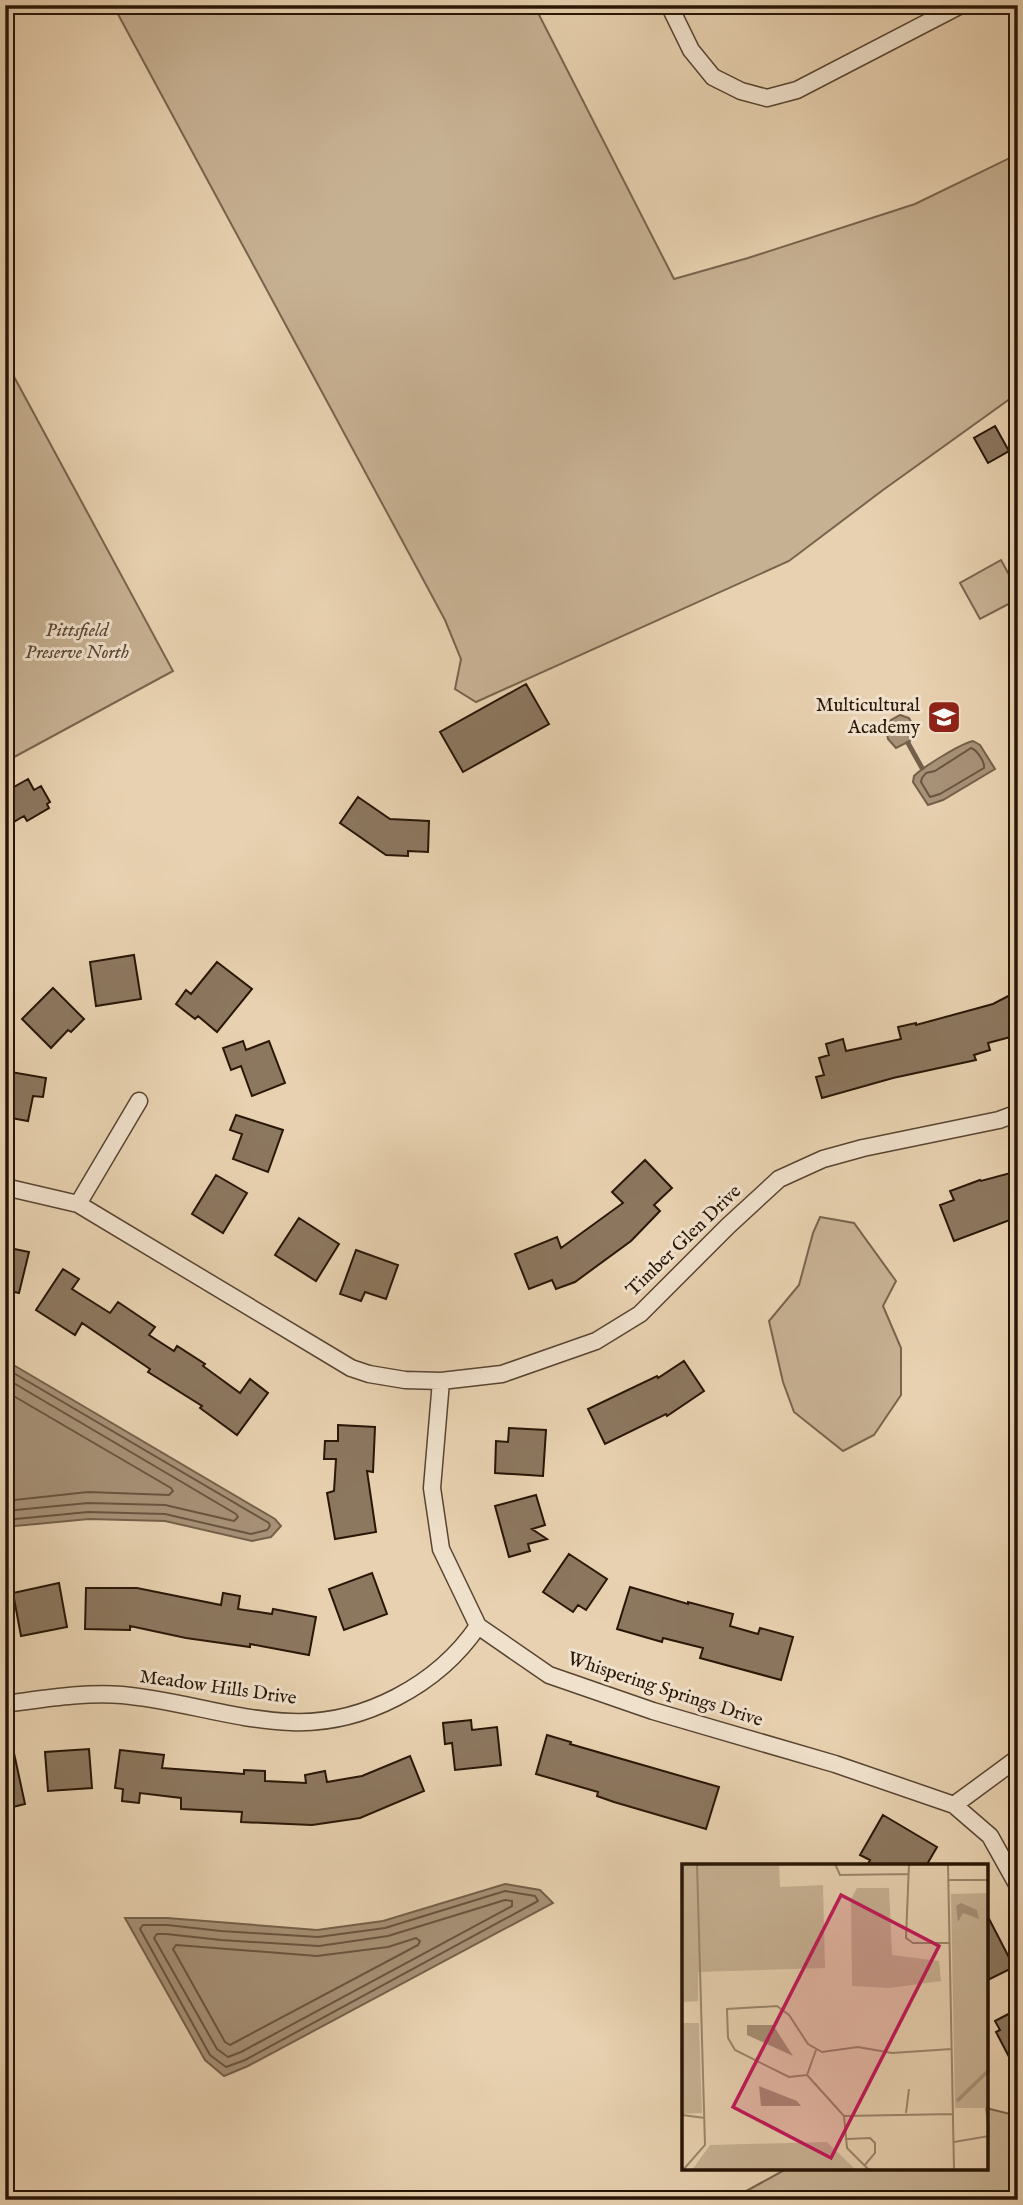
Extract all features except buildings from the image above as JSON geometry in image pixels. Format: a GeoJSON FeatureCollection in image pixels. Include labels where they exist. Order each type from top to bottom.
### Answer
{"type":"FeatureCollection","features":[{"type":"Feature","properties":{"kind":"street"},"geometry":{"type":"LineString","coordinates":[[669,5],[691,50],[713,77],[741,91],[767,98],[797,90],[961,5]]}},
{"type":"Feature","properties":{"kind":"street"},"geometry":{"type":"LineString","coordinates":[[78,1204],[139,1101]]}},
{"type":"Feature","properties":{"kind":"street","name":"Timber Glen Drive"},"geometry":{"type":"LineString","coordinates":[[5,1187],[78,1204],[351,1368],[387,1378],[442,1381],[502,1374],[596,1341],[640,1314],[779,1179],[837,1156],[999,1120],[1018,1113]]}},
{"type":"Feature","properties":{"kind":"street"},"geometry":{"type":"LineString","coordinates":[[442,1381],[432,1488],[442,1549],[478,1626]]}},
{"type":"Feature","properties":{"kind":"street","name":"Meadow Hills Drive"},"geometry":{"type":"LineString","coordinates":[[5,1704],[90,1694],[151,1698],[211,1711],[290,1723],[334,1718],[376,1706],[415,1686],[450,1660],[478,1626]]}},
{"type":"Feature","properties":{"kind":"street","name":"Whispering Springs Drive"},"geometry":{"type":"LineString","coordinates":[[478,1626],[549,1675],[653,1711],[835,1764],[954,1805],[990,1836],[1018,1886]]}},
{"type":"Feature","properties":{"kind":"street"},"geometry":{"type":"LineString","coordinates":[[954,1805],[1018,1758]]}},
{"type":"Feature","properties":{"kind":"green space"},"geometry":{"type":"Polygon","coordinates":[[[113,5],[534,5],[674,279],[915,204],[1018,154],[1018,393],[789,561],[476,702],[455,689],[461,659],[445,620],[113,5]]]}},
{"type":"Feature","properties":{"kind":"green space","name":"Pittsfield Preserve North"},"geometry":{"type":"Polygon","coordinates":[[[5,360],[173,671],[5,762],[5,360]]]}},
{"type":"Feature","properties":{"kind":"green space"},"geometry":{"type":"Polygon","coordinates":[[[1001,560],[1018,591],[1018,599],[980,619],[960,583],[1001,560]]]}},
{"type":"Feature","properties":{"kind":"green space"},"geometry":{"type":"Polygon","coordinates":[[[820,1217],[854,1223],[896,1281],[883,1306],[901,1348],[901,1395],[874,1435],[843,1451],[794,1412],[783,1382],[769,1321],[799,1285],[820,1217]]]}},
{"type":"Feature","properties":{"kind":"green space"},"geometry":{"type":"Polygon","coordinates":[[[988,2108],[1018,2116],[1018,2200],[730,2200],[784,2170],[988,2170],[988,2108]]]}},
{"type":"Feature","properties":{"kind":"water"},"geometry":{"type":"Polygon","coordinates":[[[900,715],[909,718],[916,731],[910,741],[896,748],[888,739],[886,729],[891,720],[900,715]]]}},
{"type":"Feature","properties":{"kind":"water"},"geometry":{"type":"Polygon","coordinates":[[[973,741],[980,745],[995,769],[943,800],[928,805],[913,782],[914,776],[942,756],[973,741]]]}},
{"type":"Feature","properties":{"kind":"water"},"geometry":{"type":"Polygon","coordinates":[[[5,1360],[275,1519],[281,1526],[271,1537],[252,1541],[165,1521],[89,1519],[5,1527],[5,1360]]]}},
{"type":"Feature","properties":{"kind":"water"},"geometry":{"type":"Polygon","coordinates":[[[505,1884],[540,1890],[553,1903],[248,2066],[224,2076],[205,2060],[125,1918],[167,1918],[317,1930],[383,1921],[505,1884]]]}},
{"type":"Feature","properties":{"kind":"waterway"},"geometry":{"type":"LineString","coordinates":[[908,743],[922,768]]}},
{"type":"Feature","properties":{"kind":"place","name":"Multicultural Academy"},"geometry":{"type":"Point","coordinates":[944,717]}}]}
